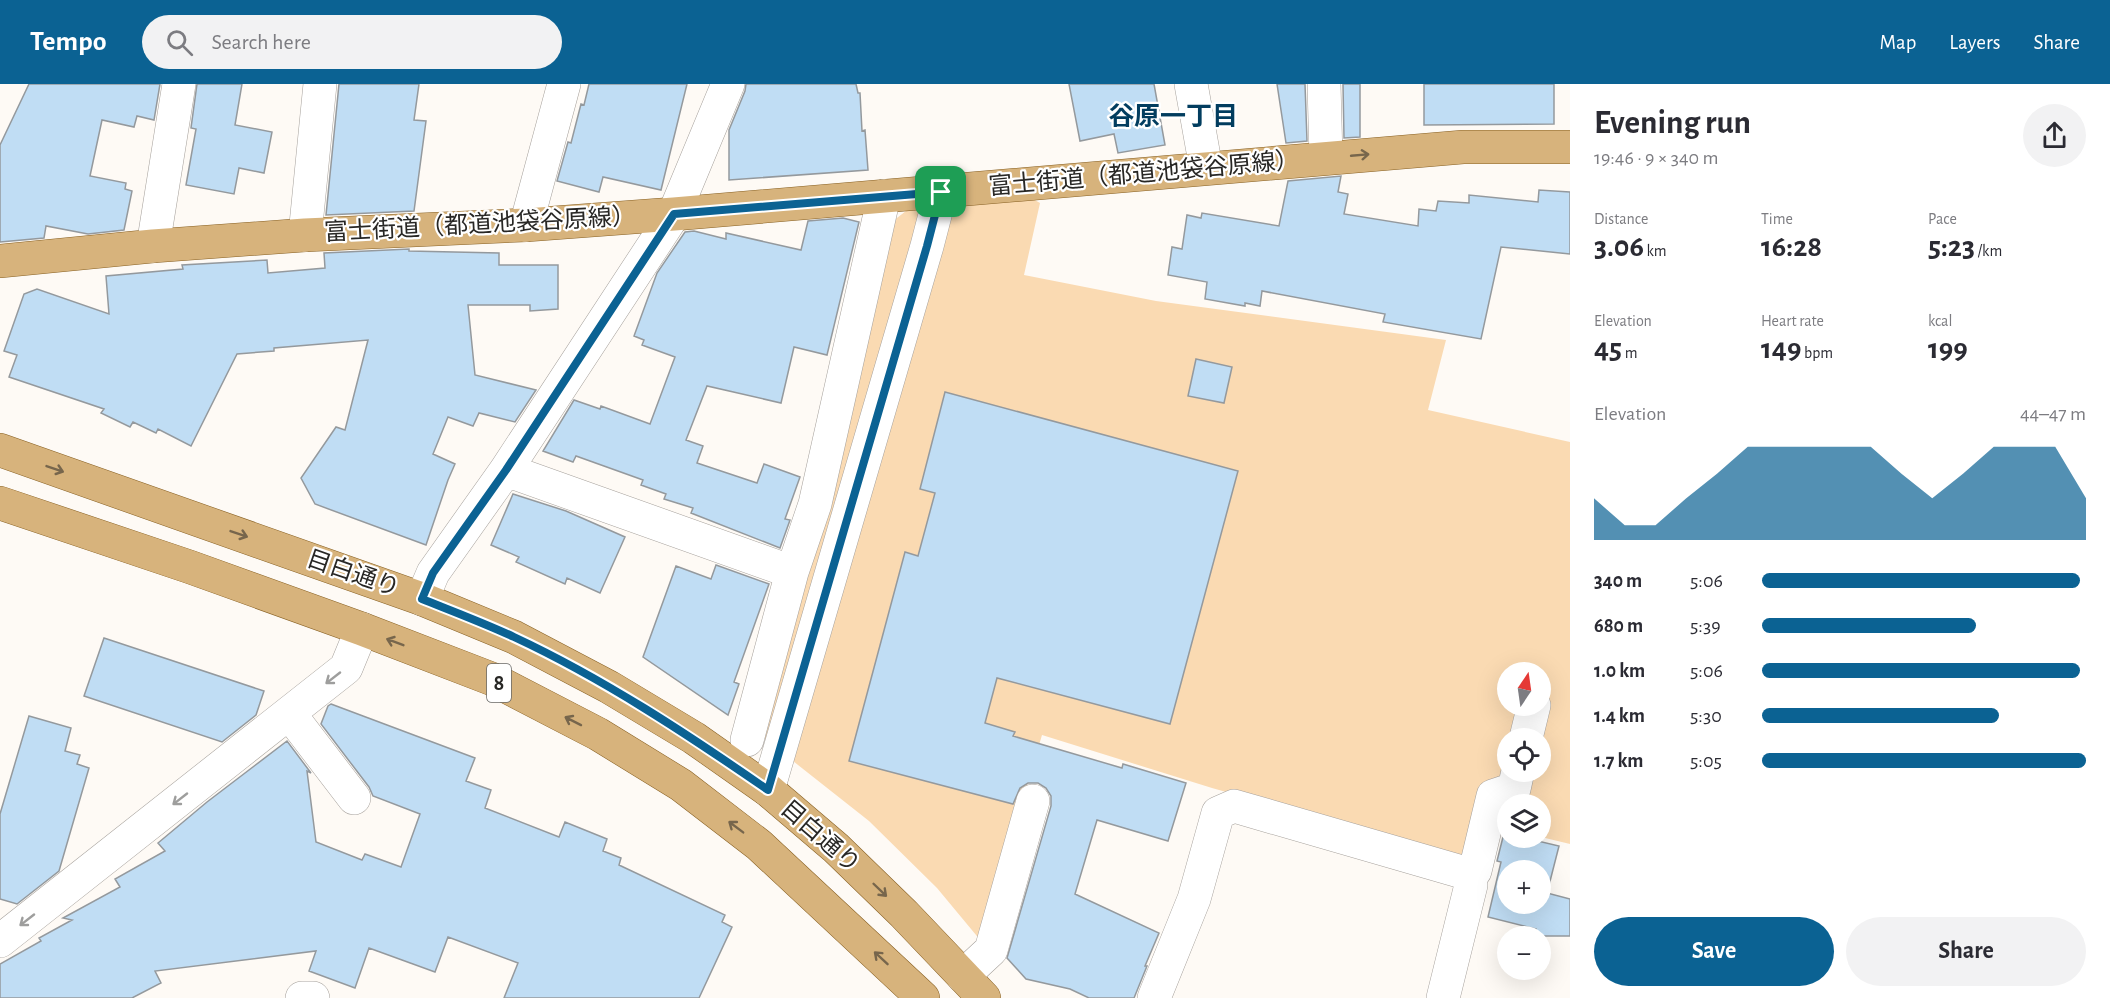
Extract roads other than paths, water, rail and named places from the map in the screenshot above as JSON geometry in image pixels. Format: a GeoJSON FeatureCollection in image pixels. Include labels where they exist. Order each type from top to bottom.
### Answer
{"type":"FeatureCollection","features":[{"type":"Feature","properties":{"kind":"main road","name":"富士街道（都道池袋谷原線）"},"geometry":{"type":"LineString","coordinates":[[0,261],[153,246],[526,225],[674,214],[1463,147],[1570,147]]}},
{"type":"Feature","properties":{"kind":"main road","name":"目白通り"},"geometry":{"type":"LineString","coordinates":[[0,450],[422,599],[514,637],[609,687],[694,738],[768,790],[845,856],[974,987]]}},
{"type":"Feature","properties":{"kind":"main road","name":"目白通り"},"geometry":{"type":"LineString","coordinates":[[0,503],[200,571],[492,679],[598,734],[681,785],[759,845],[923,998]]}},
{"type":"Feature","properties":{"kind":"street"},"geometry":{"type":"LineString","coordinates":[[153,246],[179,84]]}},
{"type":"Feature","properties":{"kind":"street"},"geometry":{"type":"LineString","coordinates":[[305,236],[320,84]]}},
{"type":"Feature","properties":{"kind":"street"},"geometry":{"type":"LineString","coordinates":[[526,225],[564,84]]}},
{"type":"Feature","properties":{"kind":"street"},"geometry":{"type":"LineString","coordinates":[[422,599],[433,573],[506,470],[674,214],[728,84]]}},
{"type":"Feature","properties":{"kind":"street"},"geometry":{"type":"LineString","coordinates":[[1191,84],[1206,168]]}},
{"type":"Feature","properties":{"kind":"street"},"geometry":{"type":"LineString","coordinates":[[1324,84],[1326,158]]}},
{"type":"Feature","properties":{"kind":"street"},"geometry":{"type":"LineString","coordinates":[[768,790],[941,192]]}},
{"type":"Feature","properties":{"kind":"street"},"geometry":{"type":"LineString","coordinates":[[747,740],[792,572],[815,504],[884,196]]}},
{"type":"Feature","properties":{"kind":"street"},"geometry":{"type":"LineString","coordinates":[[506,470],[792,572]]}},
{"type":"Feature","properties":{"kind":"street"},"geometry":{"type":"LineString","coordinates":[[0,941],[346,668],[362,629]]}},
{"type":"Feature","properties":{"kind":"street"},"geometry":{"type":"LineString","coordinates":[[289,713],[354,798]]}},
{"type":"Feature","properties":{"kind":"street"},"geometry":{"type":"LineString","coordinates":[[1443,998],[1471,885],[1470,877],[1475,871],[1493,796],[1514,789],[1516,782]]}},
{"type":"Feature","properties":{"kind":"street"},"geometry":{"type":"LineString","coordinates":[[974,987],[991,950],[1033,801]]}},
{"type":"Feature","properties":{"kind":"street"},"geometry":{"type":"LineString","coordinates":[[1154,998],[1194,899],[1218,813],[1234,806],[1462,872],[1470,877]]}},
{"type":"Feature","properties":{"kind":"street"},"geometry":{"type":"LineString","coordinates":[[302,998],[313,998]]}},
{"type":"Feature","properties":{"kind":"district","name":"谷原一丁目"},"geometry":{"type":"Point","coordinates":[1173,117]}}]}
